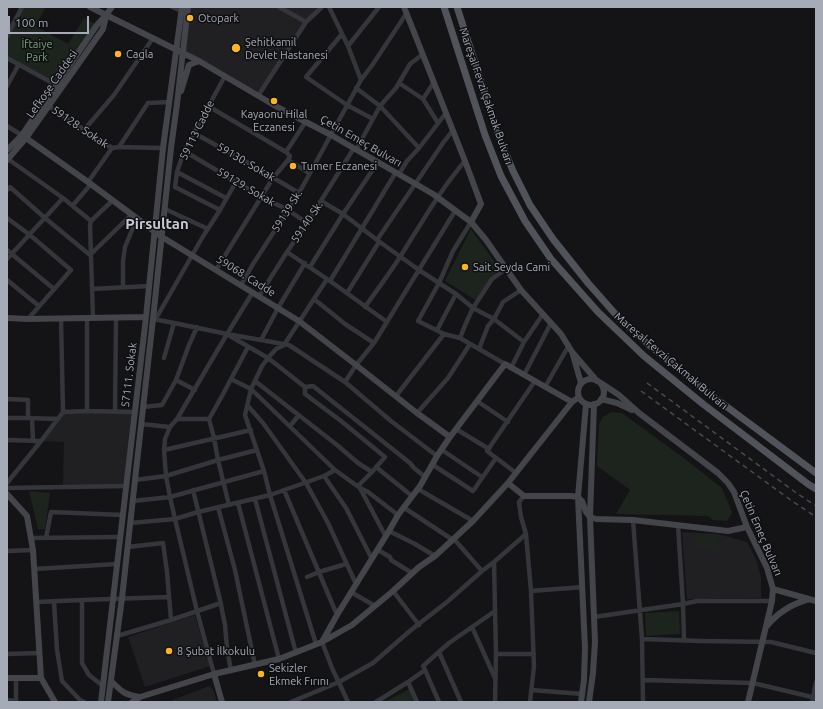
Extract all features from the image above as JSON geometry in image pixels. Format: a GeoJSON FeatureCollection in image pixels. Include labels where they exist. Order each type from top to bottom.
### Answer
{"type":"FeatureCollection","features":[{"type":"Feature","properties":{"kind":"main road","name":"Çetin Emeç Bulvarı"},"geometry":{"type":"LineString","coordinates":[[90,7],[199,62],[331,135],[433,194],[471,222],[486,240],[521,290],[561,334],[569,345],[581,383]]}},
{"type":"Feature","properties":{"kind":"main road","name":"Lefkoşe Caddesi"},"geometry":{"type":"LineString","coordinates":[[7,150],[24,137],[56,84],[97,25],[112,7]]}},
{"type":"Feature","properties":{"kind":"main road"},"geometry":{"type":"LineString","coordinates":[[180,52],[188,7]]}},
{"type":"Feature","properties":{"kind":"main road"},"geometry":{"type":"LineString","coordinates":[[404,7],[481,204],[471,222]]}},
{"type":"Feature","properties":{"kind":"main road","name":"Mareşal Fevzi Çakmak Bulvarı"},"geometry":{"type":"LineString","coordinates":[[444,7],[485,135],[501,176],[525,221],[551,259],[598,312],[644,356],[703,404],[816,489]]}},
{"type":"Feature","properties":{"kind":"main road","name":"Mareşal Fevzi Çakmak Bulvarı"},"geometry":{"type":"LineString","coordinates":[[457,7],[501,142],[513,171],[530,204],[553,240],[618,317],[648,344],[711,395],[816,473]]}},
{"type":"Feature","properties":{"kind":"main road"},"geometry":{"type":"LineString","coordinates":[[108,702],[128,547],[177,104],[182,9]]}},
{"type":"Feature","properties":{"kind":"main road","name":"Lefkoşe Caddesi"},"geometry":{"type":"LineString","coordinates":[[7,159],[48,106],[103,29],[106,15]]}},
{"type":"Feature","properties":{"kind":"main road","name":"57111. Sokak"},"geometry":{"type":"LineString","coordinates":[[101,702],[146,317],[163,148],[180,52]]}},
{"type":"Feature","properties":{"kind":"main road"},"geometry":{"type":"LineString","coordinates":[[177,104],[189,65],[199,62]]}},
{"type":"Feature","properties":{"kind":"main road","name":"59068. Cadde"},"geometry":{"type":"LineString","coordinates":[[24,137],[90,183],[162,237],[299,321],[450,437]]}},
{"type":"Feature","properties":{"kind":"main road"},"geometry":{"type":"LineString","coordinates":[[7,318],[146,317]]}},
{"type":"Feature","properties":{"kind":"main road","name":"Çetin Emeç Bulvarı"},"geometry":{"type":"LineString","coordinates":[[572,352],[599,382],[619,395],[639,413],[718,473],[728,483],[734,492],[747,527],[767,568],[773,589],[772,601],[748,702]]}},
{"type":"Feature","properties":{"kind":"main road"},"geometry":{"type":"LineString","coordinates":[[319,643],[390,531],[403,507],[418,489],[437,456],[477,401],[508,366],[572,402]]}},
{"type":"Feature","properties":{"kind":"main road"},"geometry":{"type":"LineString","coordinates":[[589,379],[599,382],[604,391],[601,399],[594,404],[586,404],[582,401],[578,390],[581,383],[589,379]]}},
{"type":"Feature","properties":{"kind":"main road"},"geometry":{"type":"LineString","coordinates":[[132,702],[142,700],[214,674],[279,659],[319,643],[352,625],[412,573],[454,540],[473,521],[508,484],[572,402],[580,397]]}},
{"type":"Feature","properties":{"kind":"main road","name":"Çetin Emeç Bulvarı"},"geometry":{"type":"LineString","coordinates":[[601,399],[617,403],[639,413]]}},
{"type":"Feature","properties":{"kind":"main road"},"geometry":{"type":"LineString","coordinates":[[581,702],[583,694],[585,648],[578,497],[586,404]]}},
{"type":"Feature","properties":{"kind":"main road"},"geometry":{"type":"LineString","coordinates":[[589,702],[594,666],[595,642],[590,517],[594,404]]}},
{"type":"Feature","properties":{"kind":"main road"},"geometry":{"type":"LineString","coordinates":[[508,484],[524,496],[578,497],[582,501],[586,512],[590,517],[596,519],[634,520],[728,531],[747,527]]}},
{"type":"Feature","properties":{"kind":"main road"},"geometry":{"type":"LineString","coordinates":[[7,494],[27,516],[33,550],[40,678],[55,702]]}},
{"type":"Feature","properties":{"kind":"main road"},"geometry":{"type":"LineString","coordinates":[[773,589],[816,601]]}},
{"type":"Feature","properties":{"kind":"main road"},"geometry":{"type":"LineString","coordinates":[[765,629],[770,622],[787,608],[796,603],[809,599]]}},
{"type":"Feature","properties":{"kind":"main road"},"geometry":{"type":"LineString","coordinates":[[214,674],[222,702]]}},
{"type":"Feature","properties":{"kind":"main road"},"geometry":{"type":"LineString","coordinates":[[7,678],[40,678]]}},
{"type":"Feature","properties":{"kind":"main road"},"geometry":{"type":"LineString","coordinates":[[111,681],[125,694],[142,700]]}},
{"type":"Feature","properties":{"kind":"street"},"geometry":{"type":"LineString","coordinates":[[7,34],[22,7]]}},
{"type":"Feature","properties":{"kind":"street"},"geometry":{"type":"LineString","coordinates":[[172,7],[182,9]]}},
{"type":"Feature","properties":{"kind":"street"},"geometry":{"type":"LineString","coordinates":[[279,7],[306,22]]}},
{"type":"Feature","properties":{"kind":"street"},"geometry":{"type":"LineString","coordinates":[[258,96],[306,22],[322,7]]}},
{"type":"Feature","properties":{"kind":"street"},"geometry":{"type":"LineString","coordinates":[[348,46],[379,7]]}},
{"type":"Feature","properties":{"kind":"street"},"geometry":{"type":"LineString","coordinates":[[331,8],[361,80]]}},
{"type":"Feature","properties":{"kind":"street","name":"59139 Sk."},"geometry":{"type":"LineString","coordinates":[[241,285],[299,192],[356,88],[374,64],[406,14]]}},
{"type":"Feature","properties":{"kind":"street"},"geometry":{"type":"LineString","coordinates":[[342,34],[306,77],[347,106],[373,119]]}},
{"type":"Feature","properties":{"kind":"street"},"geometry":{"type":"LineString","coordinates":[[84,130],[118,90],[152,38]]}},
{"type":"Feature","properties":{"kind":"street","name":"59140 Sk."},"geometry":{"type":"LineString","coordinates":[[259,296],[355,149],[380,106],[396,88],[410,64],[423,54]]}},
{"type":"Feature","properties":{"kind":"street"},"geometry":{"type":"LineString","coordinates":[[7,58],[56,84]]}},
{"type":"Feature","properties":{"kind":"street"},"geometry":{"type":"LineString","coordinates":[[7,86],[19,64]]}},
{"type":"Feature","properties":{"kind":"street","name":"59113 Cadde"},"geometry":{"type":"LineString","coordinates":[[220,210],[175,187],[177,172],[184,151],[225,76]]}},
{"type":"Feature","properties":{"kind":"street"},"geometry":{"type":"LineString","coordinates":[[423,99],[434,82]]}},
{"type":"Feature","properties":{"kind":"street"},"geometry":{"type":"LineString","coordinates":[[399,83],[423,99],[438,123]]}},
{"type":"Feature","properties":{"kind":"street"},"geometry":{"type":"LineString","coordinates":[[356,88],[380,106],[419,148]]}},
{"type":"Feature","properties":{"kind":"street"},"geometry":{"type":"LineString","coordinates":[[119,147],[148,104],[170,102]]}},
{"type":"Feature","properties":{"kind":"street","name":"59128. Sokak"},"geometry":{"type":"LineString","coordinates":[[48,106],[112,148]]}},
{"type":"Feature","properties":{"kind":"street"},"geometry":{"type":"LineString","coordinates":[[208,106],[286,152],[290,156],[273,178],[216,270]]}},
{"type":"Feature","properties":{"kind":"street"},"geometry":{"type":"LineString","coordinates":[[348,702],[319,643],[245,415],[251,389],[268,358],[276,349],[284,345],[397,173],[419,148],[446,113]]}},
{"type":"Feature","properties":{"kind":"street"},"geometry":{"type":"LineString","coordinates":[[286,152],[306,121]]}},
{"type":"Feature","properties":{"kind":"street"},"geometry":{"type":"LineString","coordinates":[[7,126],[24,137]]}},
{"type":"Feature","properties":{"kind":"street"},"geometry":{"type":"LineString","coordinates":[[347,294],[378,241],[415,184],[453,130]]}},
{"type":"Feature","properties":{"kind":"street","name":"59130. Sokak"},"geometry":{"type":"LineString","coordinates":[[194,133],[299,192]]}},
{"type":"Feature","properties":{"kind":"street"},"geometry":{"type":"LineString","coordinates":[[73,205],[90,183],[112,148],[163,148]]}},
{"type":"Feature","properties":{"kind":"street","name":"59129. Sokak"},"geometry":{"type":"LineString","coordinates":[[184,151],[262,197],[288,210],[307,223]]}},
{"type":"Feature","properties":{"kind":"street"},"geometry":{"type":"LineString","coordinates":[[7,159],[73,205],[91,221]]}},
{"type":"Feature","properties":{"kind":"street"},"geometry":{"type":"LineString","coordinates":[[288,160],[309,173]]}},
{"type":"Feature","properties":{"kind":"street"},"geometry":{"type":"LineString","coordinates":[[365,307],[452,176],[465,161]]}},
{"type":"Feature","properties":{"kind":"street"},"geometry":{"type":"LineString","coordinates":[[310,267],[378,162]]}},
{"type":"Feature","properties":{"kind":"street"},"geometry":{"type":"LineString","coordinates":[[177,172],[226,198]]}},
{"type":"Feature","properties":{"kind":"street"},"geometry":{"type":"LineString","coordinates":[[154,319],[158,315],[236,182]]}},
{"type":"Feature","properties":{"kind":"street"},"geometry":{"type":"LineString","coordinates":[[7,190],[10,187],[90,256]]}},
{"type":"Feature","properties":{"kind":"street"},"geometry":{"type":"LineString","coordinates":[[7,259],[63,198]]}},
{"type":"Feature","properties":{"kind":"street"},"geometry":{"type":"LineString","coordinates":[[87,411],[92,289],[90,256],[91,221],[113,200]]}},
{"type":"Feature","properties":{"kind":"street"},"geometry":{"type":"LineString","coordinates":[[321,201],[343,214],[419,270],[456,294],[473,308],[494,319],[524,342]]}},
{"type":"Feature","properties":{"kind":"street"},"geometry":{"type":"LineString","coordinates":[[165,208],[208,229]]}},
{"type":"Feature","properties":{"kind":"street"},"geometry":{"type":"LineString","coordinates":[[345,382],[356,365],[374,343],[455,211]]}},
{"type":"Feature","properties":{"kind":"street"},"geometry":{"type":"LineString","coordinates":[[90,256],[135,216]]}},
{"type":"Feature","properties":{"kind":"street"},"geometry":{"type":"LineString","coordinates":[[123,287],[123,261],[125,247],[135,216]]}},
{"type":"Feature","properties":{"kind":"street"},"geometry":{"type":"LineString","coordinates":[[7,218],[30,235],[71,270],[28,319]]}},
{"type":"Feature","properties":{"kind":"street"},"geometry":{"type":"LineString","coordinates":[[471,222],[453,250],[439,283],[418,321],[444,334],[460,338],[508,366],[543,314]]}},
{"type":"Feature","properties":{"kind":"street"},"geometry":{"type":"LineString","coordinates":[[7,250],[54,289]]}},
{"type":"Feature","properties":{"kind":"street"},"geometry":{"type":"LineString","coordinates":[[287,252],[305,263],[387,322]]}},
{"type":"Feature","properties":{"kind":"street"},"geometry":{"type":"LineString","coordinates":[[261,340],[305,263]]}},
{"type":"Feature","properties":{"kind":"street"},"geometry":{"type":"LineString","coordinates":[[460,338],[473,308],[492,279],[506,268]]}},
{"type":"Feature","properties":{"kind":"street"},"geometry":{"type":"LineString","coordinates":[[7,280],[39,306]]}},
{"type":"Feature","properties":{"kind":"street"},"geometry":{"type":"LineString","coordinates":[[92,289],[149,286]]}},
{"type":"Feature","properties":{"kind":"street"},"geometry":{"type":"LineString","coordinates":[[479,348],[488,326],[494,319],[503,302],[521,290]]}},
{"type":"Feature","properties":{"kind":"street"},"geometry":{"type":"LineString","coordinates":[[214,674],[197,611],[170,497],[166,476],[164,450],[165,439],[170,427],[177,419],[195,390],[253,292]]}},
{"type":"Feature","properties":{"kind":"street"},"geometry":{"type":"LineString","coordinates":[[437,330],[456,294]]}},
{"type":"Feature","properties":{"kind":"street"},"geometry":{"type":"LineString","coordinates":[[314,299],[346,324],[374,343]]}},
{"type":"Feature","properties":{"kind":"street"},"geometry":{"type":"LineString","coordinates":[[7,482],[63,412],[60,318]]}},
{"type":"Feature","properties":{"kind":"street"},"geometry":{"type":"LineString","coordinates":[[115,412],[116,318]]}},
{"type":"Feature","properties":{"kind":"street"},"geometry":{"type":"LineString","coordinates":[[154,319],[289,345],[345,382],[396,425],[437,456]]}},
{"type":"Feature","properties":{"kind":"street"},"geometry":{"type":"LineString","coordinates":[[164,358],[174,323]]}},
{"type":"Feature","properties":{"kind":"street"},"geometry":{"type":"LineString","coordinates":[[524,375],[551,323]]}},
{"type":"Feature","properties":{"kind":"street"},"geometry":{"type":"LineString","coordinates":[[143,407],[162,405],[176,380],[197,328]]}},
{"type":"Feature","properties":{"kind":"street"},"geometry":{"type":"LineString","coordinates":[[227,334],[268,358],[305,387],[313,386],[392,448],[425,477]]}},
{"type":"Feature","properties":{"kind":"street"},"geometry":{"type":"LineString","coordinates":[[396,396],[444,334]]}},
{"type":"Feature","properties":{"kind":"street"},"geometry":{"type":"LineString","coordinates":[[417,413],[448,378],[470,344]]}},
{"type":"Feature","properties":{"kind":"street"},"geometry":{"type":"LineString","coordinates":[[545,387],[569,345]]}},
{"type":"Feature","properties":{"kind":"street"},"geometry":{"type":"LineString","coordinates":[[228,505],[209,419],[248,347]]}},
{"type":"Feature","properties":{"kind":"street"},"geometry":{"type":"LineString","coordinates":[[231,379],[251,389],[335,470],[368,492],[398,515]]}},
{"type":"Feature","properties":{"kind":"street"},"geometry":{"type":"LineString","coordinates":[[176,380],[195,390]]}},
{"type":"Feature","properties":{"kind":"street"},"geometry":{"type":"LineString","coordinates":[[255,381],[300,415],[358,463],[372,472]]}},
{"type":"Feature","properties":{"kind":"street"},"geometry":{"type":"LineString","coordinates":[[516,473],[487,451],[535,381]]}},
{"type":"Feature","properties":{"kind":"street"},"geometry":{"type":"LineString","coordinates":[[305,387],[305,394],[385,457],[359,487]]}},
{"type":"Feature","properties":{"kind":"street"},"geometry":{"type":"LineString","coordinates":[[7,399],[28,400],[33,441]]}},
{"type":"Feature","properties":{"kind":"street"},"geometry":{"type":"LineString","coordinates":[[477,401],[508,422]]}},
{"type":"Feature","properties":{"kind":"street"},"geometry":{"type":"LineString","coordinates":[[248,406],[263,423],[306,483],[328,523],[356,584]]}},
{"type":"Feature","properties":{"kind":"street"},"geometry":{"type":"LineString","coordinates":[[63,412],[135,412]]}},
{"type":"Feature","properties":{"kind":"street"},"geometry":{"type":"LineString","coordinates":[[290,426],[300,415]]}},
{"type":"Feature","properties":{"kind":"street"},"geometry":{"type":"LineString","coordinates":[[7,418],[58,420]]}},
{"type":"Feature","properties":{"kind":"street"},"geometry":{"type":"LineString","coordinates":[[177,419],[209,419]]}},
{"type":"Feature","properties":{"kind":"street"},"geometry":{"type":"LineString","coordinates":[[141,424],[170,427]]}},
{"type":"Feature","properties":{"kind":"street"},"geometry":{"type":"LineString","coordinates":[[456,429],[489,449]]}},
{"type":"Feature","properties":{"kind":"street"},"geometry":{"type":"LineString","coordinates":[[164,450],[251,430]]}},
{"type":"Feature","properties":{"kind":"street"},"geometry":{"type":"LineString","coordinates":[[7,440],[41,441]]}},
{"type":"Feature","properties":{"kind":"street"},"geometry":{"type":"LineString","coordinates":[[135,480],[166,476],[257,450]]}},
{"type":"Feature","properties":{"kind":"street"},"geometry":{"type":"LineString","coordinates":[[442,450],[482,478]]}},
{"type":"Feature","properties":{"kind":"street"},"geometry":{"type":"LineString","coordinates":[[433,465],[473,491],[496,458]]}},
{"type":"Feature","properties":{"kind":"street"},"geometry":{"type":"LineString","coordinates":[[376,467],[412,496]]}},
{"type":"Feature","properties":{"kind":"street"},"geometry":{"type":"LineString","coordinates":[[130,523],[175,519],[270,495],[306,483],[335,470]]}},
{"type":"Feature","properties":{"kind":"street"},"geometry":{"type":"LineString","coordinates":[[133,501],[170,497],[264,471]]}},
{"type":"Feature","properties":{"kind":"street"},"geometry":{"type":"LineString","coordinates":[[324,476],[346,508],[372,558]]}},
{"type":"Feature","properties":{"kind":"street"},"geometry":{"type":"LineString","coordinates":[[7,488],[126,486]]}},
{"type":"Feature","properties":{"kind":"street"},"geometry":{"type":"LineString","coordinates":[[359,487],[386,537]]}},
{"type":"Feature","properties":{"kind":"street"},"geometry":{"type":"LineString","coordinates":[[418,489],[473,521]]}},
{"type":"Feature","properties":{"kind":"street"},"geometry":{"type":"LineString","coordinates":[[193,490],[221,603],[231,671]]}},
{"type":"Feature","properties":{"kind":"street"},"geometry":{"type":"LineString","coordinates":[[284,490],[337,615]]}},
{"type":"Feature","properties":{"kind":"street"},"geometry":{"type":"LineString","coordinates":[[524,496],[519,502],[521,517],[526,534],[534,654],[530,702]]}},
{"type":"Feature","properties":{"kind":"street"},"geometry":{"type":"LineString","coordinates":[[255,498],[296,653]]}},
{"type":"Feature","properties":{"kind":"street"},"geometry":{"type":"LineString","coordinates":[[238,503],[279,659]]}},
{"type":"Feature","properties":{"kind":"street"},"geometry":{"type":"LineString","coordinates":[[218,507],[235,570],[255,665]]}},
{"type":"Feature","properties":{"kind":"street"},"geometry":{"type":"LineString","coordinates":[[403,507],[454,540],[482,571]]}},
{"type":"Feature","properties":{"kind":"street"},"geometry":{"type":"LineString","coordinates":[[46,538],[51,512],[123,515]]}},
{"type":"Feature","properties":{"kind":"street"},"geometry":{"type":"LineString","coordinates":[[634,520],[641,610],[643,702]]}},
{"type":"Feature","properties":{"kind":"street"},"geometry":{"type":"LineString","coordinates":[[678,525],[684,640]]}},
{"type":"Feature","properties":{"kind":"street"},"geometry":{"type":"LineString","coordinates":[[390,531],[411,541],[435,556]]}},
{"type":"Feature","properties":{"kind":"street"},"geometry":{"type":"LineString","coordinates":[[291,702],[339,682],[372,663],[447,602],[526,534]]}},
{"type":"Feature","properties":{"kind":"street"},"geometry":{"type":"LineString","coordinates":[[31,538],[120,537]]}},
{"type":"Feature","properties":{"kind":"street"},"geometry":{"type":"LineString","coordinates":[[128,547],[163,543],[171,620]]}},
{"type":"Feature","properties":{"kind":"street"},"geometry":{"type":"LineString","coordinates":[[7,551],[33,550]]}},
{"type":"Feature","properties":{"kind":"street"},"geometry":{"type":"LineString","coordinates":[[378,550],[412,573]]}},
{"type":"Feature","properties":{"kind":"street"},"geometry":{"type":"LineString","coordinates":[[494,562],[496,654],[495,702]]}},
{"type":"Feature","properties":{"kind":"street"},"geometry":{"type":"LineString","coordinates":[[34,569],[118,564]]}},
{"type":"Feature","properties":{"kind":"street"},"geometry":{"type":"LineString","coordinates":[[307,577],[346,564]]}},
{"type":"Feature","properties":{"kind":"street"},"geometry":{"type":"LineString","coordinates":[[531,591],[583,587]]}},
{"type":"Feature","properties":{"kind":"street"},"geometry":{"type":"LineString","coordinates":[[393,591],[419,625]]}},
{"type":"Feature","properties":{"kind":"street"},"geometry":{"type":"LineString","coordinates":[[351,592],[375,606]]}},
{"type":"Feature","properties":{"kind":"street"},"geometry":{"type":"LineString","coordinates":[[36,602],[169,597]]}},
{"type":"Feature","properties":{"kind":"street"},"geometry":{"type":"LineString","coordinates":[[82,600],[82,663],[89,675],[103,686]]}},
{"type":"Feature","properties":{"kind":"street"},"geometry":{"type":"LineString","coordinates":[[594,617],[697,601],[772,601]]}},
{"type":"Feature","properties":{"kind":"street"},"geometry":{"type":"LineString","coordinates":[[54,602],[57,650],[62,681],[80,700],[84,702]]}},
{"type":"Feature","properties":{"kind":"street"},"geometry":{"type":"LineString","coordinates":[[117,636],[221,603]]}},
{"type":"Feature","properties":{"kind":"street"},"geometry":{"type":"LineString","coordinates":[[439,702],[423,666],[449,643],[495,611]]}},
{"type":"Feature","properties":{"kind":"street"},"geometry":{"type":"LineString","coordinates":[[472,627],[496,680]]}},
{"type":"Feature","properties":{"kind":"street"},"geometry":{"type":"LineString","coordinates":[[642,639],[762,641],[816,653]]}},
{"type":"Feature","properties":{"kind":"street"},"geometry":{"type":"LineString","coordinates":[[439,652],[461,702]]}},
{"type":"Feature","properties":{"kind":"street"},"geometry":{"type":"LineString","coordinates":[[7,654],[38,653]]}},
{"type":"Feature","properties":{"kind":"street"},"geometry":{"type":"LineString","coordinates":[[496,654],[534,654]]}},
{"type":"Feature","properties":{"kind":"street"},"geometry":{"type":"LineString","coordinates":[[376,702],[425,670]]}},
{"type":"Feature","properties":{"kind":"street"},"geometry":{"type":"LineString","coordinates":[[7,700],[16,701],[16,678]]}},
{"type":"Feature","properties":{"kind":"street"},"geometry":{"type":"LineString","coordinates":[[643,680],[753,683],[813,699],[816,682]]}},
{"type":"Feature","properties":{"kind":"street"},"geometry":{"type":"LineString","coordinates":[[408,682],[417,702]]}},
{"type":"Feature","properties":{"kind":"street"},"geometry":{"type":"LineString","coordinates":[[531,690],[583,694]]}},
{"type":"Feature","properties":{"kind":"shaded area","name":"Şehitkamil Devlet Hastanesi"},"geometry":{"type":"Polygon","coordinates":[[[188,7],[322,7],[306,22],[258,96],[182,53],[188,7]]]}},
{"type":"Feature","properties":{"kind":"shaded area"},"geometry":{"type":"Polygon","coordinates":[[[63,412],[135,412],[126,486],[63,487],[64,442],[41,441],[63,412]]]}},
{"type":"Feature","properties":{"kind":"shaded area"},"geometry":{"type":"Polygon","coordinates":[[[682,532],[718,534],[747,542],[757,562],[761,577],[761,598],[687,599],[682,532]]]}},
{"type":"Feature","properties":{"kind":"shaded area","name":"8 Şubat İlkokulu"},"geometry":{"type":"Polygon","coordinates":[[[195,615],[210,666],[145,687],[128,637],[195,615]]]}},
{"type":"Feature","properties":{"kind":"shaded area"},"geometry":{"type":"Polygon","coordinates":[[[209,686],[213,689],[217,702],[168,702],[209,686]]]}},
{"type":"Feature","properties":{"kind":"green space","name":"İftaiye Park"},"geometry":{"type":"Polygon","coordinates":[[[22,7],[46,7],[35,26],[68,44],[84,18],[97,25],[56,85],[7,58],[7,36],[22,7]]]}},
{"type":"Feature","properties":{"kind":"green space"},"geometry":{"type":"Polygon","coordinates":[[[471,229],[499,268],[477,301],[445,281],[471,229]]]}},
{"type":"Feature","properties":{"kind":"green space"},"geometry":{"type":"Polygon","coordinates":[[[611,412],[622,413],[722,488],[732,512],[727,521],[713,520],[708,516],[616,514],[630,490],[597,466],[599,424],[603,417],[611,412]]]}},
{"type":"Feature","properties":{"kind":"green space"},"geometry":{"type":"Polygon","coordinates":[[[29,491],[50,493],[45,529],[38,529],[29,491]]]}},
{"type":"Feature","properties":{"kind":"green space"},"geometry":{"type":"Polygon","coordinates":[[[696,534],[717,534],[718,547],[696,548],[696,534]]]}},
{"type":"Feature","properties":{"kind":"green space"},"geometry":{"type":"Polygon","coordinates":[[[679,611],[680,634],[646,636],[645,613],[679,611]]]}},
{"type":"Feature","properties":{"kind":"green space"},"geometry":{"type":"Polygon","coordinates":[[[410,689],[416,702],[384,702],[410,689]]]}},
{"type":"Feature","properties":{"kind":"railway"},"geometry":{"type":"LineString","coordinates":[[647,383],[816,506]]}},
{"type":"Feature","properties":{"kind":"railway"},"geometry":{"type":"LineString","coordinates":[[641,391],[816,517]]}},
{"type":"Feature","properties":{"kind":"place","name":"Otopark"},"geometry":{"type":"Point","coordinates":[190,18]}},
{"type":"Feature","properties":{"kind":"place","name":"Şehitkamil Devlet Hastanesi"},"geometry":{"type":"Point","coordinates":[236,48]}},
{"type":"Feature","properties":{"kind":"place","name":"Cagla"},"geometry":{"type":"Point","coordinates":[118,54]}},
{"type":"Feature","properties":{"kind":"place","name":"Kayaonu Hilal Eczanesi"},"geometry":{"type":"Point","coordinates":[274,101]}},
{"type":"Feature","properties":{"kind":"place","name":"Tumer Eczanesi"},"geometry":{"type":"Point","coordinates":[293,166]}},
{"type":"Feature","properties":{"kind":"place","name":"Sait Seyda Cami"},"geometry":{"type":"Point","coordinates":[465,267]}},
{"type":"Feature","properties":{"kind":"place","name":"8 Şubat İlkokulu"},"geometry":{"type":"Point","coordinates":[169,651]}},
{"type":"Feature","properties":{"kind":"place","name":"Sekizler Ekmek Fırını"},"geometry":{"type":"Point","coordinates":[261,674]}},
{"type":"Feature","properties":{"kind":"district","name":"Pirsultan"},"geometry":{"type":"Point","coordinates":[157,224]}}]}
